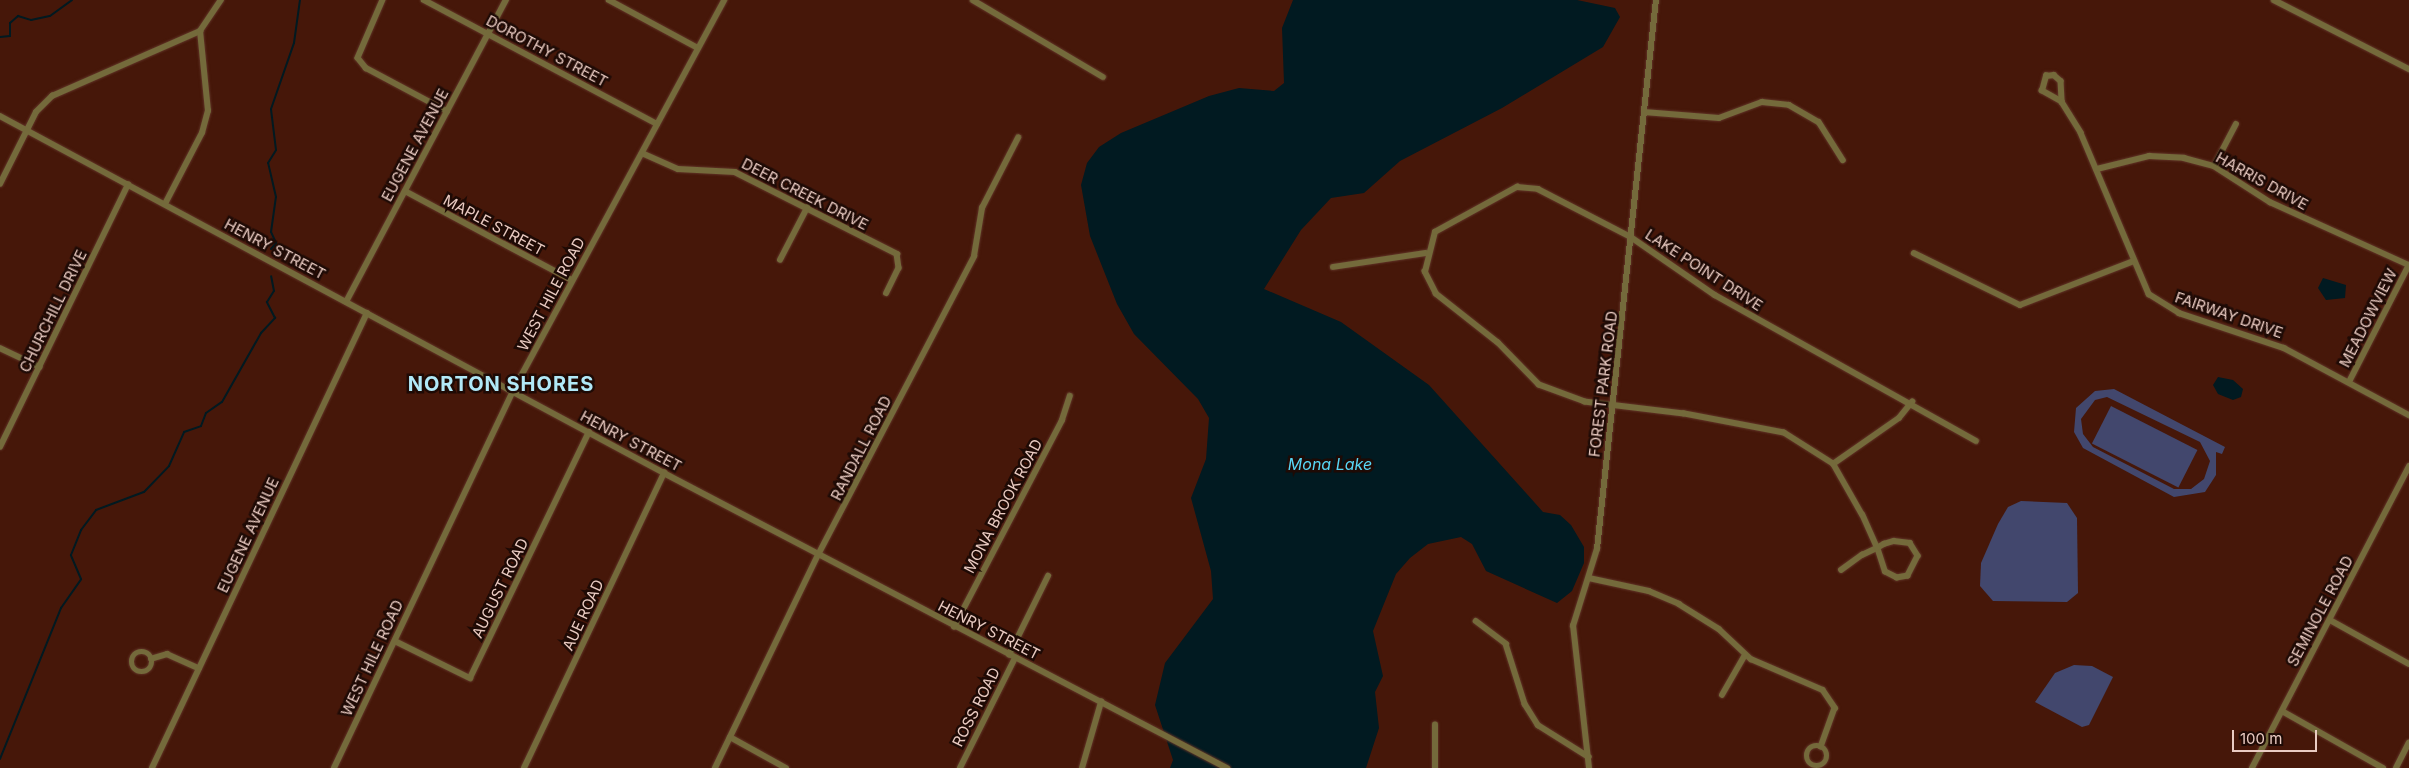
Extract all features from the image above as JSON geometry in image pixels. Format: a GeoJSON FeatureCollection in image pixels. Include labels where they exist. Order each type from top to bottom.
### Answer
{"type":"FeatureCollection","features":[{"type":"Feature","properties":{"kind":"street"},"geometry":{"type":"LineString","coordinates":[[0,184],[26,131],[44,103],[68,86],[200,31],[221,0]]}},
{"type":"Feature","properties":{"kind":"street"},"geometry":{"type":"LineString","coordinates":[[383,0],[358,58],[366,68],[447,111]]}},
{"type":"Feature","properties":{"kind":"street","name":"DOROTHY STREET"},"geometry":{"type":"LineString","coordinates":[[424,0],[657,124]]}},
{"type":"Feature","properties":{"kind":"street","name":"EUGENE AVENUE"},"geometry":{"type":"LineString","coordinates":[[346,302],[506,0]]}},
{"type":"Feature","properties":{"kind":"street"},"geometry":{"type":"LineString","coordinates":[[609,0],[698,48]]}},
{"type":"Feature","properties":{"kind":"street","name":"WEST HILE ROAD"},"geometry":{"type":"LineString","coordinates":[[334,768],[514,391],[724,0]]}},
{"type":"Feature","properties":{"kind":"street"},"geometry":{"type":"LineString","coordinates":[[973,0],[1103,77]]}},
{"type":"Feature","properties":{"kind":"street","name":"FOREST PARK ROAD"},"geometry":{"type":"LineString","coordinates":[[1589,768],[1573,626],[1589,578],[1614,408],[1656,0]]}},
{"type":"Feature","properties":{"kind":"street"},"geometry":{"type":"LineString","coordinates":[[2274,0],[2409,69]]}},
{"type":"Feature","properties":{"kind":"street"},"geometry":{"type":"LineString","coordinates":[[165,204],[202,133],[208,111],[200,31]]}},
{"type":"Feature","properties":{"kind":"street","name":"FAIRWAY DRIVE"},"geometry":{"type":"LineString","coordinates":[[2062,102],[2042,91],[2046,76],[2060,78],[2062,102],[2097,169],[2149,294],[2162,305],[2284,348],[2409,415]]}},
{"type":"Feature","properties":{"kind":"street"},"geometry":{"type":"LineString","coordinates":[[1644,112],[1719,118],[1762,102],[1788,105],[1819,122],[1843,160]]}},
{"type":"Feature","properties":{"kind":"street","name":"HENRY STREET"},"geometry":{"type":"LineString","coordinates":[[0,116],[818,555],[1227,768]]}},
{"type":"Feature","properties":{"kind":"street"},"geometry":{"type":"LineString","coordinates":[[2214,166],[2236,124]]}},
{"type":"Feature","properties":{"kind":"street","name":"RANDALL ROAD"},"geometry":{"type":"LineString","coordinates":[[715,768],[818,555],[974,256],[980,214],[1018,138]]}},
{"type":"Feature","properties":{"kind":"street","name":"DEER CREEK DRIVE"},"geometry":{"type":"LineString","coordinates":[[642,153],[678,169],[735,172],[897,254],[899,268],[887,292]]}},
{"type":"Feature","properties":{"kind":"street","name":"HARRIS DRIVE"},"geometry":{"type":"LineString","coordinates":[[2097,169],[2149,156],[2184,158],[2214,166],[2270,202],[2409,265]]}},
{"type":"Feature","properties":{"kind":"street","name":"CHURCHILL DRIVE"},"geometry":{"type":"LineString","coordinates":[[0,448],[128,185]]}},
{"type":"Feature","properties":{"kind":"street","name":"LAKE POINT DRIVE"},"geometry":{"type":"LineString","coordinates":[[1426,252],[1440,227],[1528,186],[1631,237],[1715,295],[1912,402],[1976,441]]}},
{"type":"Feature","properties":{"kind":"street","name":"MAPLE STREET"},"geometry":{"type":"LineString","coordinates":[[405,191],[572,280]]}},
{"type":"Feature","properties":{"kind":"street"},"geometry":{"type":"LineString","coordinates":[[780,260],[806,208]]}},
{"type":"Feature","properties":{"kind":"street"},"geometry":{"type":"LineString","coordinates":[[1333,267],[1426,252],[1425,272],[1436,294],[1498,343],[1528,376],[1568,398],[1614,408],[1684,414],[1784,433],[1833,464],[1877,548],[1885,572],[1898,578],[1908,576],[1918,563],[1914,549],[1902,540],[1877,548],[1841,570]]}},
{"type":"Feature","properties":{"kind":"street"},"geometry":{"type":"LineString","coordinates":[[1914,252],[2020,305],[2030,304],[2134,261]]}},
{"type":"Feature","properties":{"kind":"street","name":"MEADOWVIEW"},"geometry":{"type":"LineString","coordinates":[[2349,382],[2409,265]]}},
{"type":"Feature","properties":{"kind":"street","name":"EUGENE AVENUE"},"geometry":{"type":"LineString","coordinates":[[152,768],[366,313]]}},
{"type":"Feature","properties":{"kind":"street"},"geometry":{"type":"LineString","coordinates":[[0,348],[40,367]]}},
{"type":"Feature","properties":{"kind":"street","name":"MONA BROOK ROAD"},"geometry":{"type":"LineString","coordinates":[[954,627],[1062,420],[1070,396]]}},
{"type":"Feature","properties":{"kind":"street"},"geometry":{"type":"LineString","coordinates":[[1833,464],[1899,418],[1912,402]]}},
{"type":"Feature","properties":{"kind":"street","name":"AUGUST ROAD"},"geometry":{"type":"LineString","coordinates":[[394,641],[470,678],[589,432]]}},
{"type":"Feature","properties":{"kind":"street","name":"SEMINOLE ROAD"},"geometry":{"type":"LineString","coordinates":[[2252,768],[2409,466]]}},
{"type":"Feature","properties":{"kind":"street","name":"AUE ROAD"},"geometry":{"type":"LineString","coordinates":[[524,768],[664,473]]}},
{"type":"Feature","properties":{"kind":"street","name":"ROSS ROAD"},"geometry":{"type":"LineString","coordinates":[[960,768],[1048,576]]}},
{"type":"Feature","properties":{"kind":"street"},"geometry":{"type":"LineString","coordinates":[[1589,578],[1649,591],[1679,604],[1719,628],[1745,655],[1832,698],[1834,718],[1821,747]]}},
{"type":"Feature","properties":{"kind":"street"},"geometry":{"type":"LineString","coordinates":[[2330,620],[2409,664]]}},
{"type":"Feature","properties":{"kind":"street"},"geometry":{"type":"LineString","coordinates":[[1476,621],[1506,644],[1526,704],[1538,725],[1589,757]]}},
{"type":"Feature","properties":{"kind":"street"},"geometry":{"type":"LineString","coordinates":[[152,659],[166,654],[199,668]]}},
{"type":"Feature","properties":{"kind":"street"},"geometry":{"type":"LineString","coordinates":[[1722,695],[1745,655]]}},
{"type":"Feature","properties":{"kind":"street"},"geometry":{"type":"LineString","coordinates":[[1082,768],[1101,702]]}},
{"type":"Feature","properties":{"kind":"street"},"geometry":{"type":"LineString","coordinates":[[2282,711],[2383,768]]}},
{"type":"Feature","properties":{"kind":"street"},"geometry":{"type":"LineString","coordinates":[[1434,768],[1435,725]]}},
{"type":"Feature","properties":{"kind":"street"},"geometry":{"type":"LineString","coordinates":[[730,737],[786,768]]}},
{"type":"Feature","properties":{"kind":"street"},"geometry":{"type":"LineString","coordinates":[[2396,768],[2409,744]]}},
{"type":"Feature","properties":{"kind":"shaded area"},"geometry":{"type":"Polygon","coordinates":[[[2114,389],[2225,447],[2222,454],[2216,452],[2216,475],[2205,492],[2174,497],[2083,448],[2074,432],[2076,408],[2095,391],[2114,389]],[[2107,397],[2095,400],[2081,419],[2083,434],[2093,447],[2174,489],[2191,489],[2204,479],[2210,461],[2200,442],[2107,397]]]}},
{"type":"Feature","properties":{"kind":"shaded area"},"geometry":{"type":"Polygon","coordinates":[[[2111,406],[2197,450],[2178,487],[2092,443],[2111,406]]]}},
{"type":"Feature","properties":{"kind":"shaded area"},"geometry":{"type":"Polygon","coordinates":[[[2021,501],[2067,503],[2077,518],[2078,593],[2067,602],[1993,601],[1980,586],[1981,563],[1998,524],[2008,507],[2021,501]]]}},
{"type":"Feature","properties":{"kind":"shaded area"},"geometry":{"type":"Polygon","coordinates":[[[2074,665],[2092,666],[2113,677],[2089,725],[2082,727],[2035,702],[2055,673],[2074,665]]]}},
{"type":"Feature","properties":{"kind":"water","name":"Mona Lake"},"geometry":{"type":"Polygon","coordinates":[[[1293,0],[1577,0],[1615,8],[1620,17],[1603,47],[1502,108],[1400,161],[1364,193],[1331,198],[1301,230],[1264,289],[1341,322],[1429,385],[1543,512],[1560,515],[1571,525],[1584,547],[1584,563],[1572,591],[1557,603],[1486,571],[1472,544],[1461,537],[1428,544],[1410,558],[1396,574],[1373,631],[1383,676],[1375,692],[1379,728],[1366,768],[1170,768],[1173,760],[1155,705],[1165,663],[1213,599],[1211,571],[1191,498],[1206,459],[1209,418],[1198,399],[1134,334],[1117,304],[1090,236],[1081,185],[1087,163],[1099,147],[1121,133],[1209,96],[1239,88],[1274,91],[1284,83],[1282,28],[1293,0]]]}},
{"type":"Feature","properties":{"kind":"water"},"geometry":{"type":"Polygon","coordinates":[[[2323,278],[2346,285],[2345,298],[2326,300],[2318,288],[2323,278]]]}},
{"type":"Feature","properties":{"kind":"water"},"geometry":{"type":"Polygon","coordinates":[[[2218,377],[2233,380],[2243,389],[2241,397],[2233,400],[2218,394],[2213,385],[2218,377]]]}},
{"type":"Feature","properties":{"kind":"waterway"},"geometry":{"type":"LineString","coordinates":[[0,37],[10,36],[10,23],[18,16],[31,20],[50,16],[72,0]]}},
{"type":"Feature","properties":{"kind":"waterway"},"geometry":{"type":"LineString","coordinates":[[271,249],[276,243],[271,232],[276,197],[268,163],[276,150],[271,109],[294,43],[300,0]]}},
{"type":"Feature","properties":{"kind":"waterway"},"geometry":{"type":"LineString","coordinates":[[0,759],[61,608],[81,579],[71,555],[81,530],[96,510],[144,492],[169,466],[184,432],[201,426],[206,413],[222,402],[261,333],[275,318],[267,302],[274,291],[271,276]]}},
{"type":"Feature","properties":{"kind":"district","name":"NORTON SHORES"},"geometry":{"type":"Point","coordinates":[501,384]}}]}
